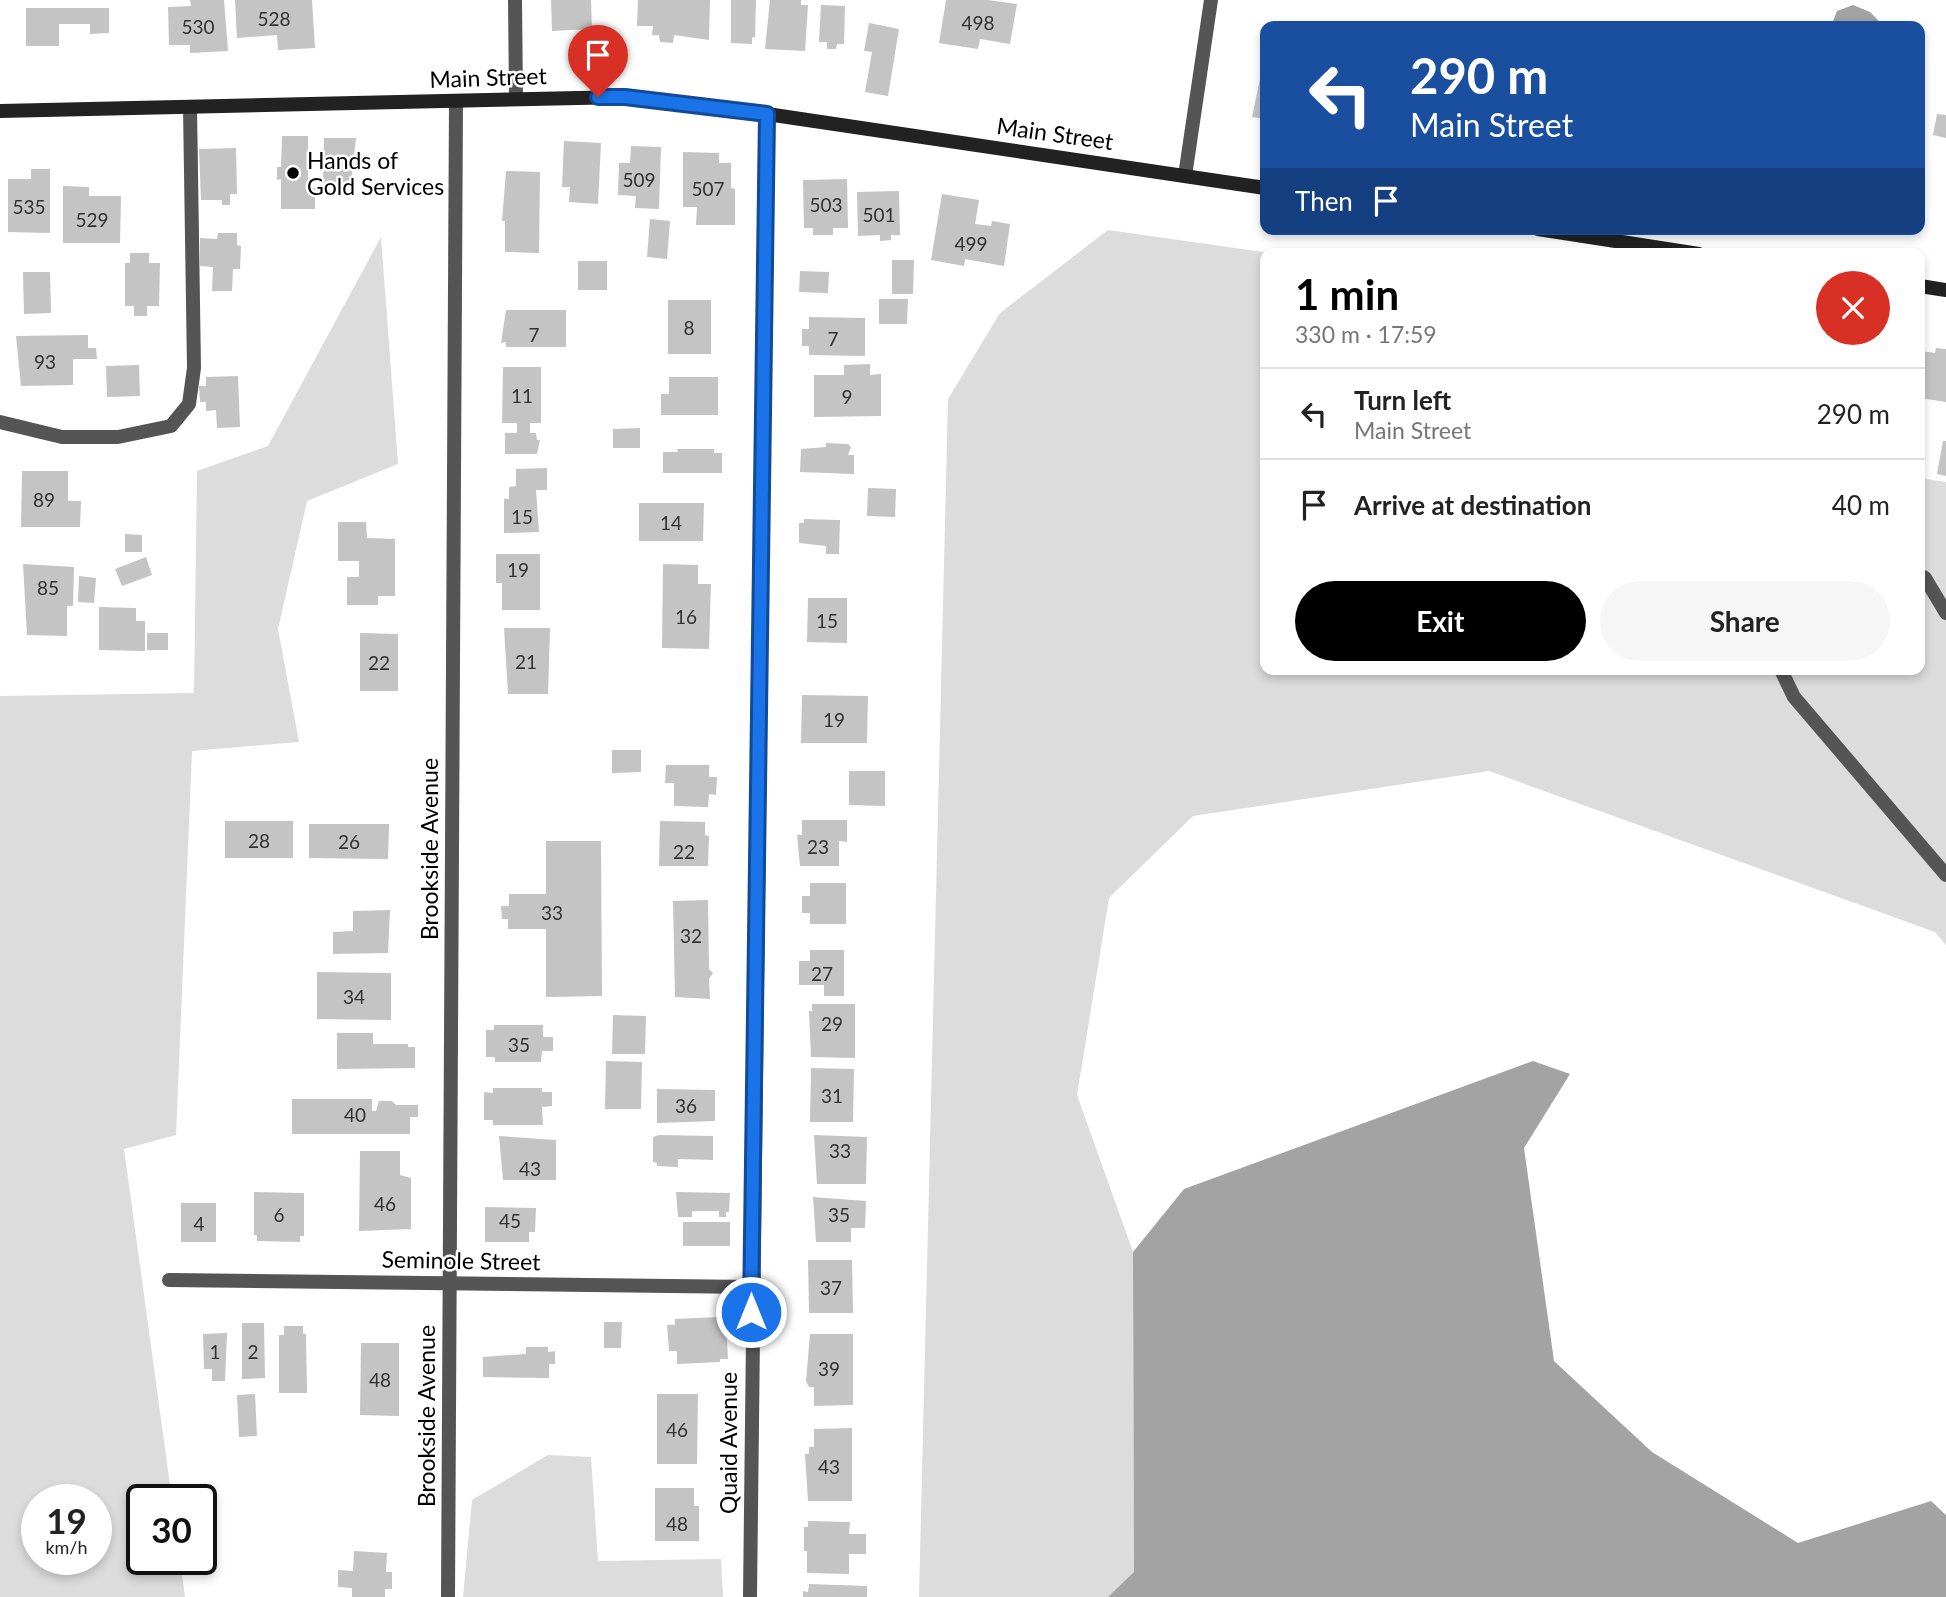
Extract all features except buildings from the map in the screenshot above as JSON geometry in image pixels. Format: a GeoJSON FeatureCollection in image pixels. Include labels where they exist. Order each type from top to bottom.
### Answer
{"type":"FeatureCollection","features":[{"type":"Feature","properties":{"kind":"main road","name":"Main Street"},"geometry":{"type":"LineString","coordinates":[[0,111],[625,97],[767,114],[1260,187]]}},
{"type":"Feature","properties":{"kind":"main road"},"geometry":{"type":"LineString","coordinates":[[1577,235],[1660,248]]}},
{"type":"Feature","properties":{"kind":"main road"},"geometry":{"type":"LineString","coordinates":[[1925,287],[1946,290]]}},
{"type":"Feature","properties":{"kind":"street"},"geometry":{"type":"LineString","coordinates":[[515,0],[516,98]]}},
{"type":"Feature","properties":{"kind":"street"},"geometry":{"type":"LineString","coordinates":[[1185,176],[1211,0]]}},
{"type":"Feature","properties":{"kind":"street","name":"Brookside Avenue"},"geometry":{"type":"LineString","coordinates":[[448,1597],[456,101]]}},
{"type":"Feature","properties":{"kind":"street"},"geometry":{"type":"LineString","coordinates":[[0,422],[62,437],[118,437],[171,426],[189,404],[194,368],[190,107]]}},
{"type":"Feature","properties":{"kind":"street","name":"Quaid Avenue"},"geometry":{"type":"LineString","coordinates":[[750,1597],[751,1287],[767,114]]}},
{"type":"Feature","properties":{"kind":"street"},"geometry":{"type":"LineString","coordinates":[[1925,578],[1946,613]]}},
{"type":"Feature","properties":{"kind":"street"},"geometry":{"type":"LineString","coordinates":[[1783,675],[1794,697],[1946,875]]}},
{"type":"Feature","properties":{"kind":"street","name":"Seminole Street"},"geometry":{"type":"LineString","coordinates":[[169,1280],[751,1287]]}},
{"type":"Feature","properties":{"kind":"shaded area"},"geometry":{"type":"Polygon","coordinates":[[[1853,5],[1870,12],[1879,21],[1833,21],[1837,11],[1853,5]]]}},
{"type":"Feature","properties":{"kind":"shaded area"},"geometry":{"type":"Polygon","coordinates":[[[1108,230],[1260,252],[1260,675],[1925,675],[1925,479],[1946,482],[1946,945],[1935,932],[1489,771],[1193,816],[1109,898],[1077,1095],[1133,1252],[1134,1573],[1108,1597],[919,1597],[948,399],[1000,313],[1108,230]]]}},
{"type":"Feature","properties":{"kind":"shaded area"},"geometry":{"type":"Polygon","coordinates":[[[381,237],[398,464],[307,501],[278,629],[299,742],[192,751],[176,1135],[124,1149],[170,1484],[126,1484],[126,1575],[182,1575],[185,1597],[0,1597],[0,696],[194,693],[197,471],[268,446],[381,237]]]}},
{"type":"Feature","properties":{"kind":"shaded area"},"geometry":{"type":"Polygon","coordinates":[[[1533,1061],[1570,1074],[1524,1148],[1554,1361],[1652,1452],[1798,1543],[1931,1501],[1946,1515],[1946,1597],[1108,1597],[1134,1572],[1133,1252],[1184,1189],[1533,1061]]]}},
{"type":"Feature","properties":{"kind":"shaded area"},"geometry":{"type":"Polygon","coordinates":[[[548,1455],[591,1457],[598,1561],[721,1559],[723,1597],[463,1597],[472,1500],[548,1455]]]}},
{"type":"Feature","properties":{"kind":"place","name":"Hands of Gold Services"},"geometry":{"type":"Point","coordinates":[293,173]}},
{"type":"Feature","properties":{"kind":"route"},"geometry":{"type":"LineString","coordinates":[[598,97],[625,97],[767,114],[751,1312]]}}]}
